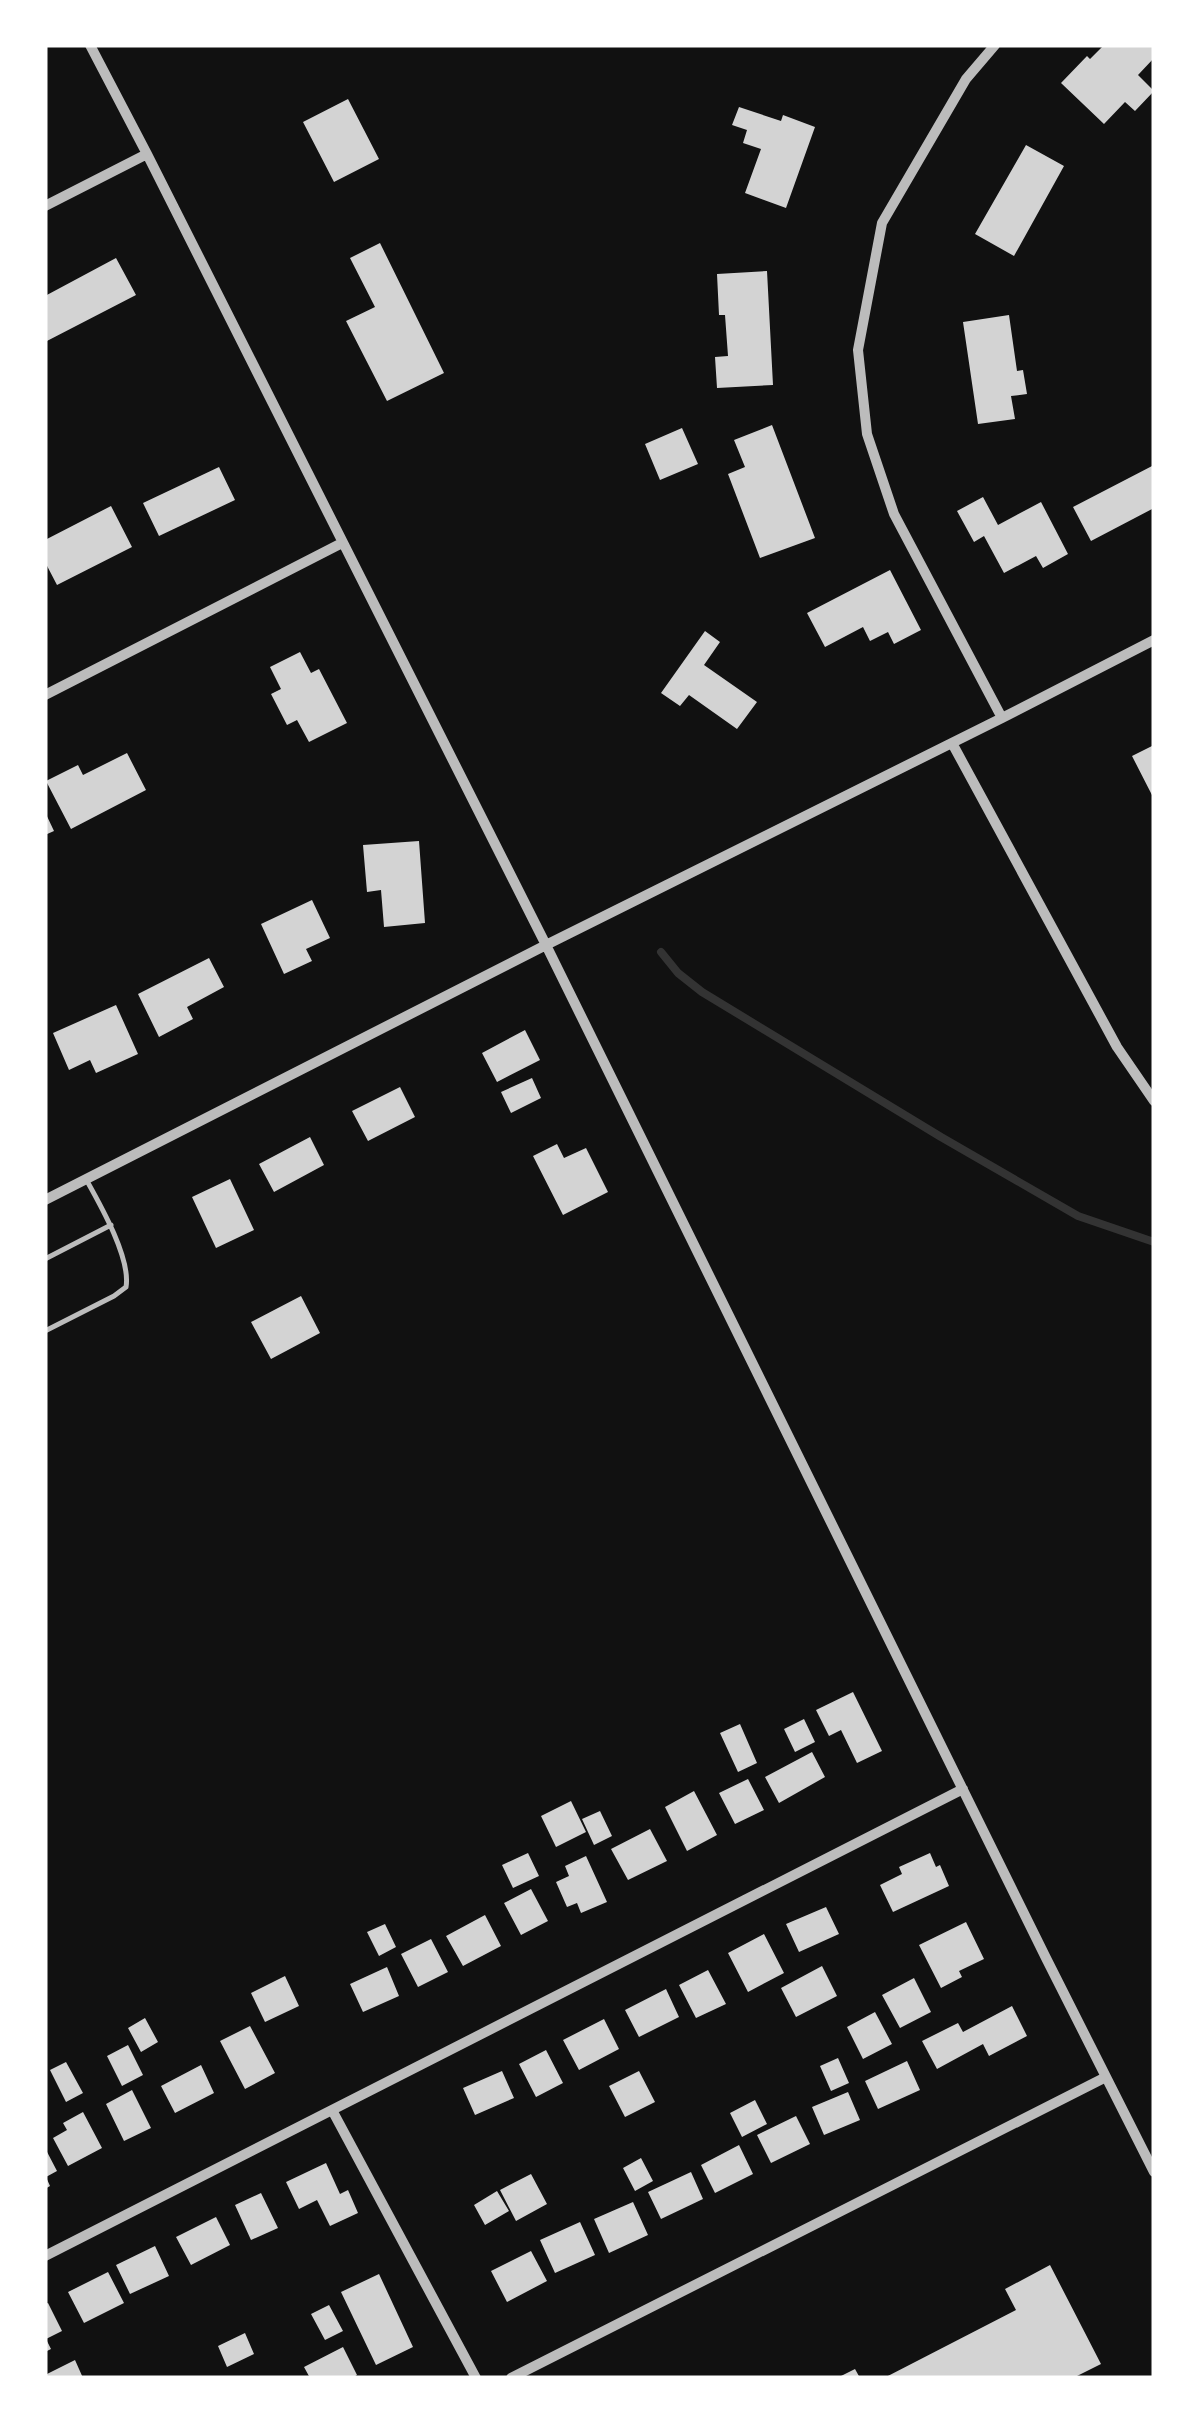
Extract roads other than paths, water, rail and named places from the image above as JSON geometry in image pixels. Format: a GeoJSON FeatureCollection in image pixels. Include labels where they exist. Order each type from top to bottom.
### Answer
{"type":"FeatureCollection","features":[{"type":"Feature","properties":{"kind":"street"},"geometry":{"type":"LineString","coordinates":[[90,45],[546,945],[1154,2172]]}},
{"type":"Feature","properties":{"kind":"street"},"geometry":{"type":"LineString","coordinates":[[995,45],[966,79],[882,223],[858,350],[867,434],[894,514],[1002,718]]}},
{"type":"Feature","properties":{"kind":"street"},"geometry":{"type":"LineString","coordinates":[[45,206],[147,154]]}},
{"type":"Feature","properties":{"kind":"street"},"geometry":{"type":"LineString","coordinates":[[45,695],[342,543]]}},
{"type":"Feature","properties":{"kind":"street"},"geometry":{"type":"LineString","coordinates":[[45,1200],[1154,640]]}},
{"type":"Feature","properties":{"kind":"street"},"geometry":{"type":"LineString","coordinates":[[952,743],[1117,1047],[1154,1100]]}},
{"type":"Feature","properties":{"kind":"street"},"geometry":{"type":"LineString","coordinates":[[45,2256],[963,1789]]}},
{"type":"Feature","properties":{"kind":"street"},"geometry":{"type":"LineString","coordinates":[[510,2378],[1106,2077]]}},
{"type":"Feature","properties":{"kind":"street"},"geometry":{"type":"LineString","coordinates":[[332,2110],[476,2378]]}},
{"type":"Feature","properties":{"kind":"lane"},"geometry":{"type":"LineString","coordinates":[[45,1331],[126,1287],[128,1277],[110,1225],[86,1179]]}},
{"type":"Feature","properties":{"kind":"lane"},"geometry":{"type":"LineString","coordinates":[[45,1259],[110,1225]]}},
{"type":"Feature","properties":{"kind":"waterway"},"geometry":{"type":"LineString","coordinates":[[661,952],[678,973],[702,992],[941,1137],[1078,1216],[1154,1242]]}}]}
